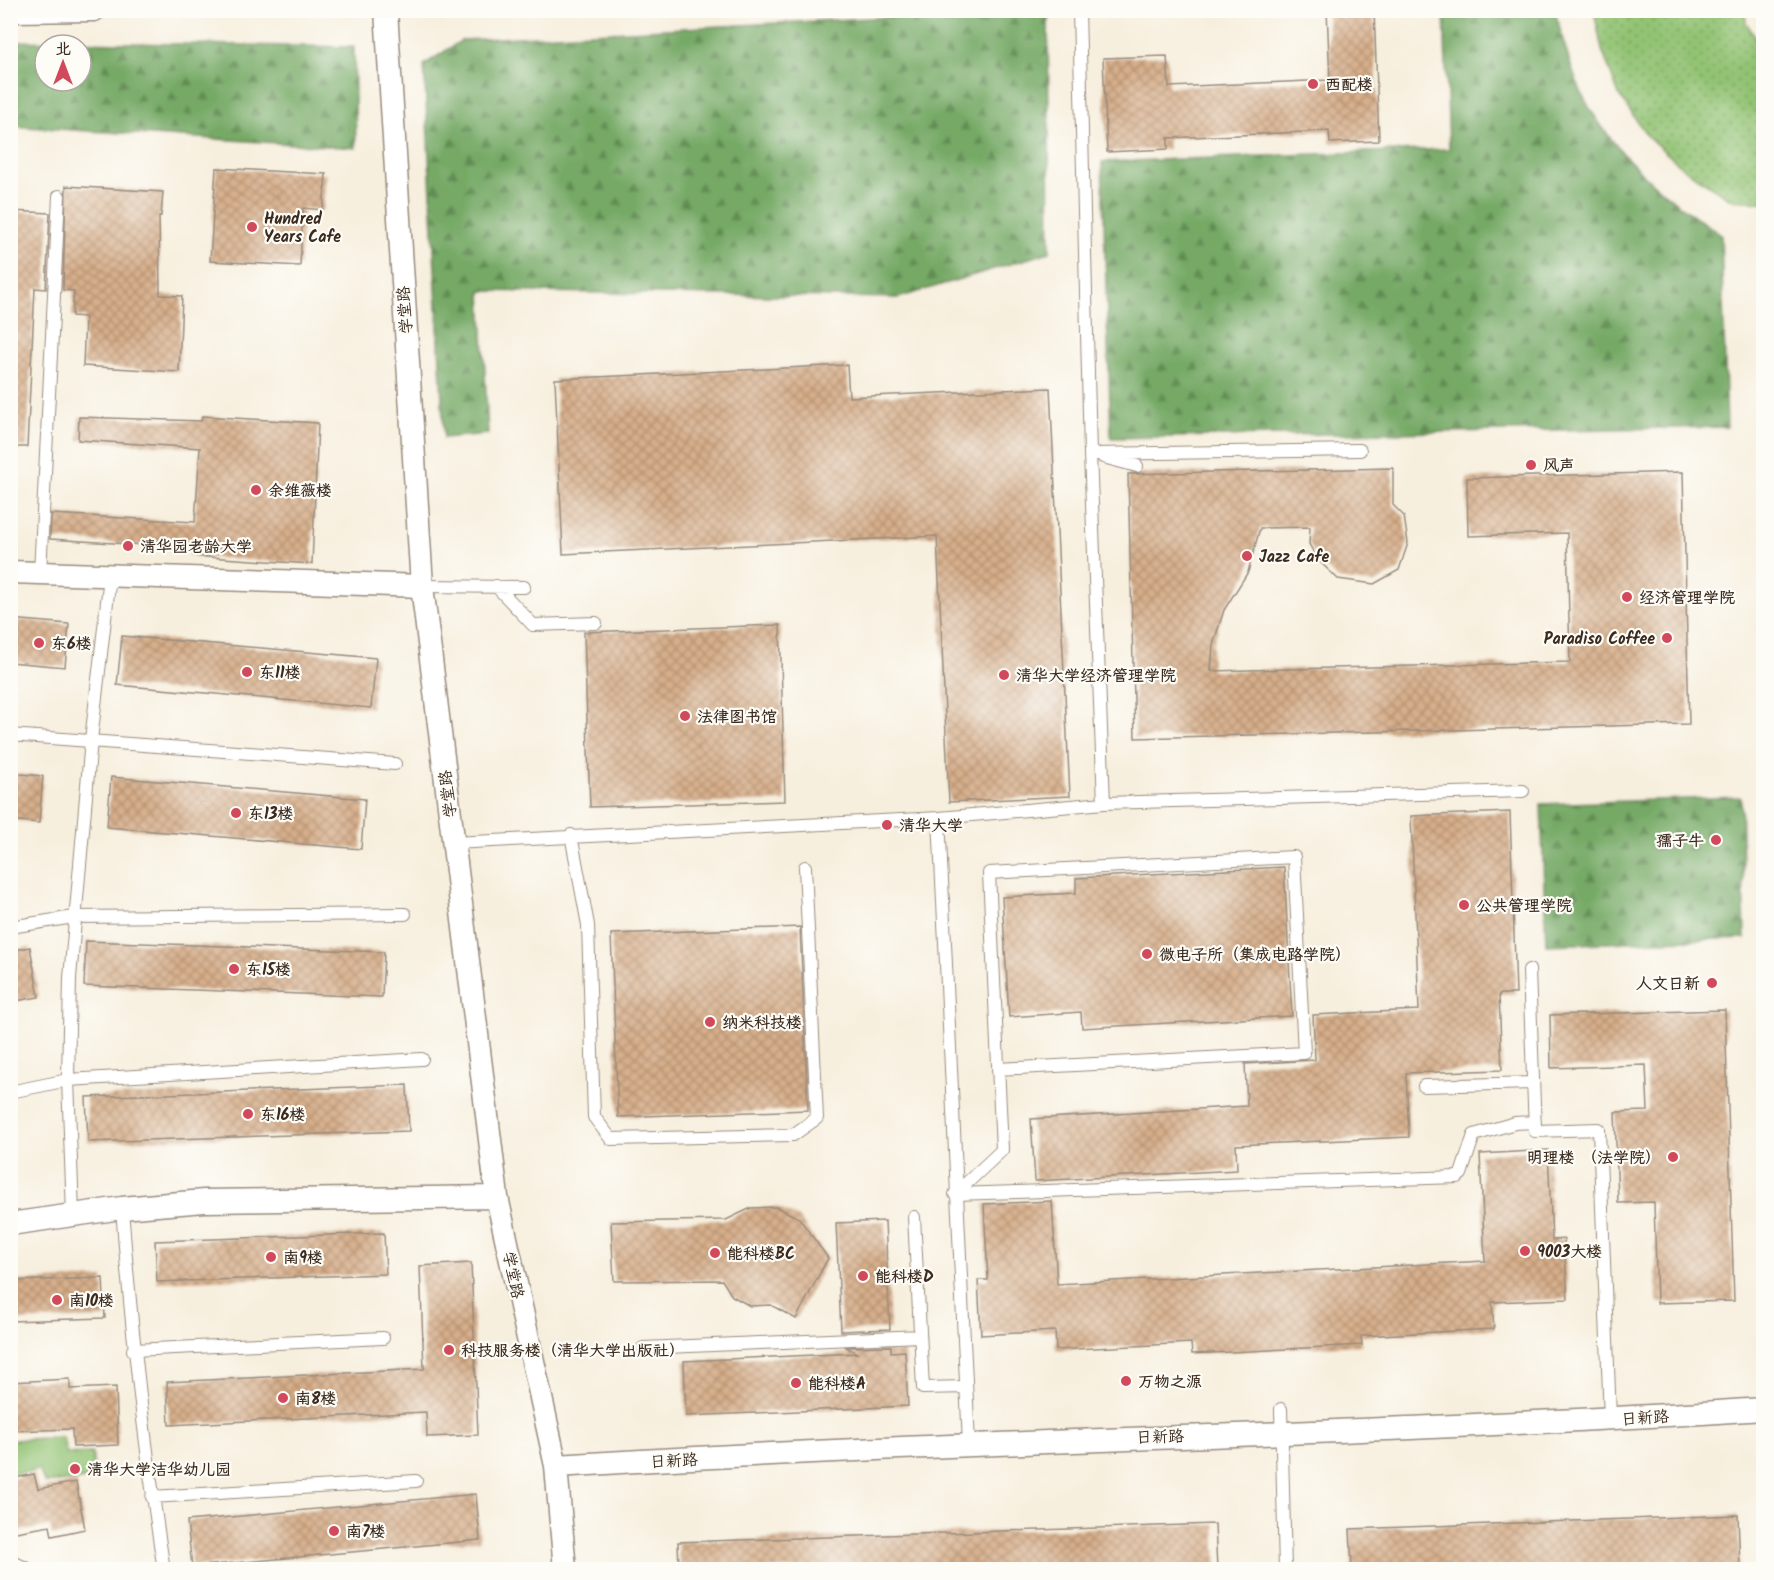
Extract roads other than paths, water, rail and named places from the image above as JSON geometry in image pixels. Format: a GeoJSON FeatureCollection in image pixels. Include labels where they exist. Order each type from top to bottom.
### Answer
{"type":"FeatureCollection","features":[{"type":"Feature","properties":{"kind":"street"},"geometry":{"type":"LineString","coordinates":[[10,11],[94,10]]}},
{"type":"Feature","properties":{"kind":"street","name":"学堂路"},"geometry":{"type":"LineString","coordinates":[[386,10],[422,586],[497,1197],[556,1466],[565,1569]]}},
{"type":"Feature","properties":{"kind":"street"},"geometry":{"type":"LineString","coordinates":[[10,572],[422,586]]}},
{"type":"Feature","properties":{"kind":"street"},"geometry":{"type":"LineString","coordinates":[[10,1224],[122,1208],[204,1201],[497,1197]]}},
{"type":"Feature","properties":{"kind":"street","name":"日新路"},"geometry":{"type":"LineString","coordinates":[[556,1466],[969,1444],[1610,1419],[1764,1409]]}},
{"type":"Feature","properties":{"kind":"lane"},"geometry":{"type":"LineString","coordinates":[[1079,10],[1090,454],[1104,803]]}},
{"type":"Feature","properties":{"kind":"lane"},"geometry":{"type":"LineString","coordinates":[[40,573],[59,196]]}},
{"type":"Feature","properties":{"kind":"lane"},"geometry":{"type":"LineString","coordinates":[[1090,454],[1360,450]]}},
{"type":"Feature","properties":{"kind":"lane"},"geometry":{"type":"LineString","coordinates":[[1090,454],[1137,466]]}},
{"type":"Feature","properties":{"kind":"lane"},"geometry":{"type":"LineString","coordinates":[[74,1214],[68,1080],[74,917],[110,576]]}},
{"type":"Feature","properties":{"kind":"lane"},"geometry":{"type":"LineString","coordinates":[[422,586],[524,587]]}},
{"type":"Feature","properties":{"kind":"lane"},"geometry":{"type":"LineString","coordinates":[[496,586],[533,626],[596,623]]}},
{"type":"Feature","properties":{"kind":"lane"},"geometry":{"type":"LineString","coordinates":[[10,735],[395,764]]}},
{"type":"Feature","properties":{"kind":"lane"},"geometry":{"type":"LineString","coordinates":[[453,843],[572,835],[939,818],[1104,803],[1523,791]]}},
{"type":"Feature","properties":{"kind":"lane"},"geometry":{"type":"LineString","coordinates":[[939,818],[955,1194],[969,1444]]}},
{"type":"Feature","properties":{"kind":"lane"},"geometry":{"type":"LineString","coordinates":[[572,835],[588,926],[594,1117],[611,1139],[793,1135],[817,1118],[805,867]]}},
{"type":"Feature","properties":{"kind":"lane"},"geometry":{"type":"LineString","coordinates":[[955,1194],[1002,1150],[998,1069],[989,873],[1294,856],[1304,1053],[998,1069]]}},
{"type":"Feature","properties":{"kind":"lane"},"geometry":{"type":"LineString","coordinates":[[10,927],[74,917],[405,914]]}},
{"type":"Feature","properties":{"kind":"lane"},"geometry":{"type":"LineString","coordinates":[[1529,970],[1535,1131],[1599,1129],[1610,1419]]}},
{"type":"Feature","properties":{"kind":"lane"},"geometry":{"type":"LineString","coordinates":[[10,1092],[68,1080],[422,1059]]}},
{"type":"Feature","properties":{"kind":"lane"},"geometry":{"type":"LineString","coordinates":[[1424,1086],[1533,1083]]}},
{"type":"Feature","properties":{"kind":"lane"},"geometry":{"type":"LineString","coordinates":[[955,1194],[1459,1176],[1474,1135],[1515,1123],[1535,1122]]}},
{"type":"Feature","properties":{"kind":"lane"},"geometry":{"type":"LineString","coordinates":[[122,1208],[133,1350],[164,1569]]}},
{"type":"Feature","properties":{"kind":"lane"},"geometry":{"type":"LineString","coordinates":[[914,1217],[923,1388],[966,1387]]}},
{"type":"Feature","properties":{"kind":"lane"},"geometry":{"type":"LineString","coordinates":[[643,1348],[920,1336]]}},
{"type":"Feature","properties":{"kind":"lane"},"geometry":{"type":"LineString","coordinates":[[133,1350],[383,1338]]}},
{"type":"Feature","properties":{"kind":"lane"},"geometry":{"type":"LineString","coordinates":[[1281,1409],[1285,1569]]}},
{"type":"Feature","properties":{"kind":"lane"},"geometry":{"type":"LineString","coordinates":[[152,1497],[416,1481]]}},
{"type":"Feature","properties":{"kind":"lane"},"geometry":{"type":"LineString","coordinates":[[10,1561],[30,1569]]}},
{"type":"Feature","properties":{"kind":"place","name":"西配楼"},"geometry":{"type":"Point","coordinates":[1313,84]}},
{"type":"Feature","properties":{"kind":"place","name":"Hundred Years Cafe"},"geometry":{"type":"Point","coordinates":[252,227]}},
{"type":"Feature","properties":{"kind":"place","name":"风声"},"geometry":{"type":"Point","coordinates":[1531,465]}},
{"type":"Feature","properties":{"kind":"place","name":"余维薇楼"},"geometry":{"type":"Point","coordinates":[256,490]}},
{"type":"Feature","properties":{"kind":"place","name":"清华园老龄大学"},"geometry":{"type":"Point","coordinates":[128,546]}},
{"type":"Feature","properties":{"kind":"place","name":"Jazz Cafe"},"geometry":{"type":"Point","coordinates":[1247,556]}},
{"type":"Feature","properties":{"kind":"place","name":"经济管理学院"},"geometry":{"type":"Point","coordinates":[1627,597]}},
{"type":"Feature","properties":{"kind":"place","name":"Paradiso Coffee"},"geometry":{"type":"Point","coordinates":[1667,638]}},
{"type":"Feature","properties":{"kind":"place","name":"东6楼"},"geometry":{"type":"Point","coordinates":[39,643]}},
{"type":"Feature","properties":{"kind":"place","name":"东11楼"},"geometry":{"type":"Point","coordinates":[247,672]}},
{"type":"Feature","properties":{"kind":"place","name":"清华大学经济管理学院"},"geometry":{"type":"Point","coordinates":[1004,675]}},
{"type":"Feature","properties":{"kind":"place","name":"法律图书馆"},"geometry":{"type":"Point","coordinates":[685,716]}},
{"type":"Feature","properties":{"kind":"place","name":"东13楼"},"geometry":{"type":"Point","coordinates":[236,813]}},
{"type":"Feature","properties":{"kind":"place","name":"清华大学"},"geometry":{"type":"Point","coordinates":[887,825]}},
{"type":"Feature","properties":{"kind":"place","name":"孺子牛"},"geometry":{"type":"Point","coordinates":[1716,840]}},
{"type":"Feature","properties":{"kind":"place","name":"公共管理学院"},"geometry":{"type":"Point","coordinates":[1464,905]}},
{"type":"Feature","properties":{"kind":"place","name":"微电子所（集成电路学院）"},"geometry":{"type":"Point","coordinates":[1147,954]}},
{"type":"Feature","properties":{"kind":"place","name":"东15楼"},"geometry":{"type":"Point","coordinates":[234,969]}},
{"type":"Feature","properties":{"kind":"place","name":"人文日新"},"geometry":{"type":"Point","coordinates":[1712,983]}},
{"type":"Feature","properties":{"kind":"place","name":"纳米科技楼"},"geometry":{"type":"Point","coordinates":[710,1022]}},
{"type":"Feature","properties":{"kind":"place","name":"东16楼"},"geometry":{"type":"Point","coordinates":[248,1114]}},
{"type":"Feature","properties":{"kind":"place","name":"明理楼 （法学院）"},"geometry":{"type":"Point","coordinates":[1673,1157]}},
{"type":"Feature","properties":{"kind":"place","name":"9003大楼"},"geometry":{"type":"Point","coordinates":[1525,1251]}},
{"type":"Feature","properties":{"kind":"place","name":"能科楼BC"},"geometry":{"type":"Point","coordinates":[715,1253]}},
{"type":"Feature","properties":{"kind":"place","name":"南9楼"},"geometry":{"type":"Point","coordinates":[271,1257]}},
{"type":"Feature","properties":{"kind":"place","name":"能科楼D"},"geometry":{"type":"Point","coordinates":[863,1276]}},
{"type":"Feature","properties":{"kind":"place","name":"南10楼"},"geometry":{"type":"Point","coordinates":[57,1300]}},
{"type":"Feature","properties":{"kind":"place","name":"科技服务楼（清华大学出版社）"},"geometry":{"type":"Point","coordinates":[449,1350]}},
{"type":"Feature","properties":{"kind":"place","name":"万物之源"},"geometry":{"type":"Point","coordinates":[1126,1381]}},
{"type":"Feature","properties":{"kind":"place","name":"能科楼A"},"geometry":{"type":"Point","coordinates":[796,1383]}},
{"type":"Feature","properties":{"kind":"place","name":"南8楼"},"geometry":{"type":"Point","coordinates":[283,1398]}},
{"type":"Feature","properties":{"kind":"place","name":"清华大学洁华幼儿园"},"geometry":{"type":"Point","coordinates":[75,1469]}},
{"type":"Feature","properties":{"kind":"place","name":"南7楼"},"geometry":{"type":"Point","coordinates":[334,1531]}}]}
